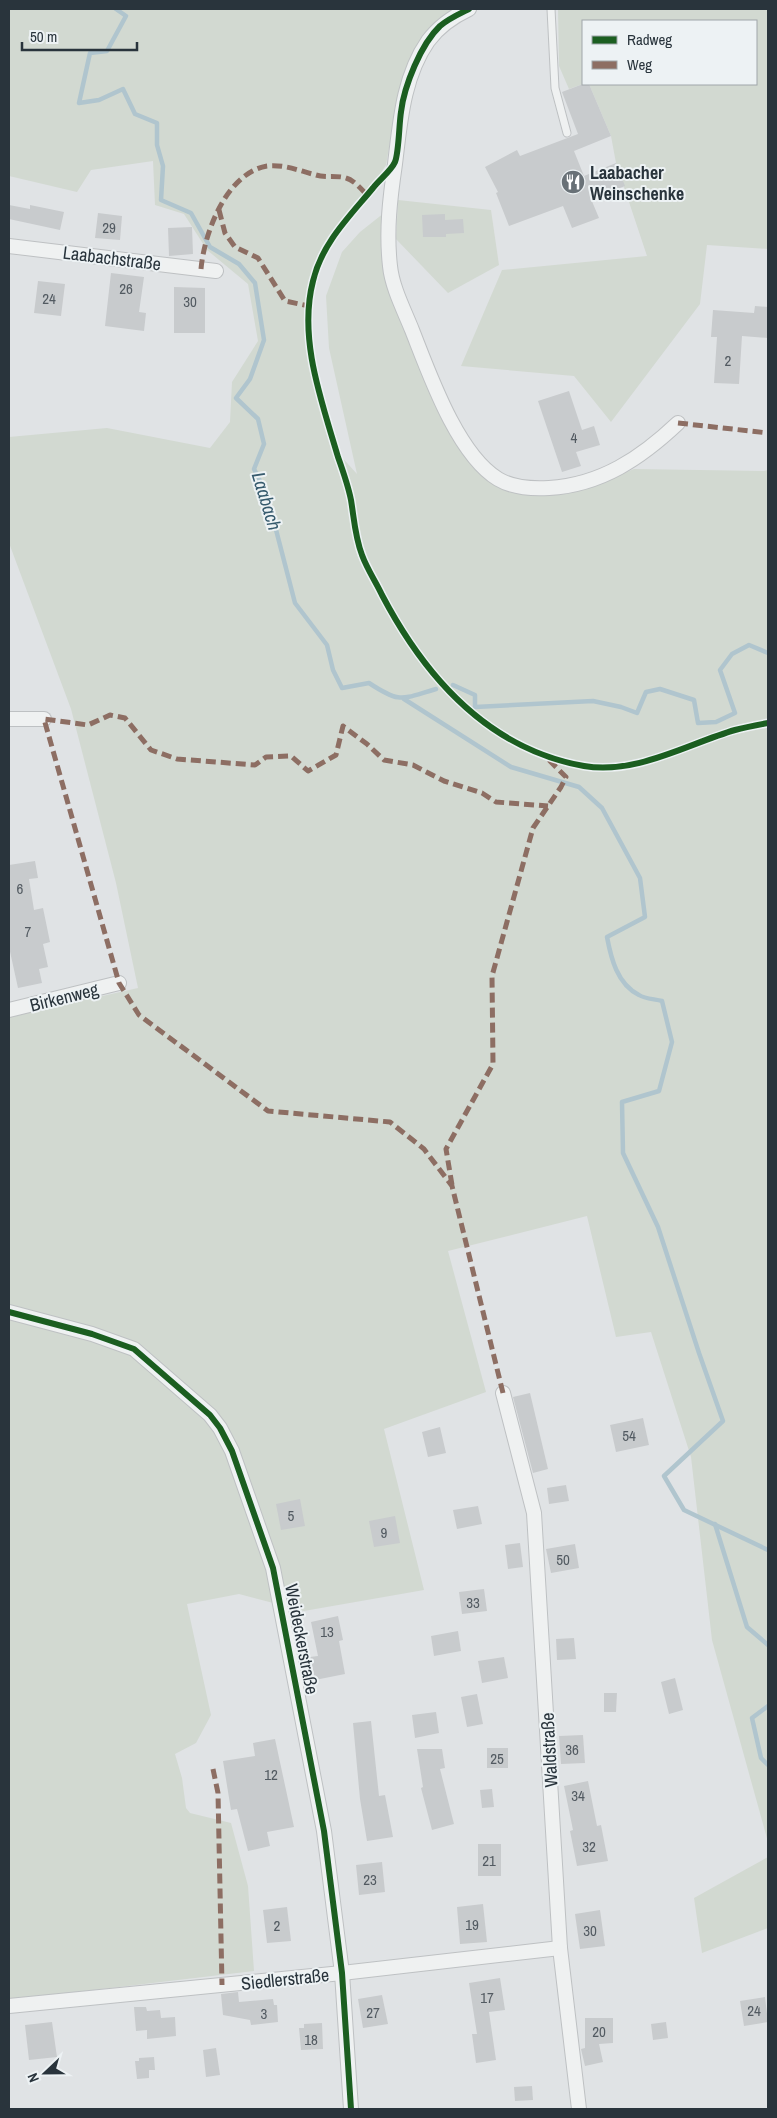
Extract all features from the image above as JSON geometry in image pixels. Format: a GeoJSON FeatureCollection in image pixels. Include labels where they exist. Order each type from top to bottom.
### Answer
{"type":"FeatureCollection","features":[{"type":"Feature","properties":{"kind":"street"},"geometry":{"type":"LineString","coordinates":[[469,9],[442,25],[426,43],[409,82],[401,108],[388,214],[390,268],[397,293],[442,404],[464,443],[484,467],[498,479],[518,486],[537,489],[561,487],[606,475],[636,459],[678,423]]}},
{"type":"Feature","properties":{"kind":"street","name":"Laabachstraße"},"geometry":{"type":"LineString","coordinates":[[9,246],[216,271]]}},
{"type":"Feature","properties":{"kind":"street"},"geometry":{"type":"LineString","coordinates":[[9,719],[44,718]]}},
{"type":"Feature","properties":{"kind":"street","name":"Birkenweg"},"geometry":{"type":"LineString","coordinates":[[9,1008],[120,983]]}},
{"type":"Feature","properties":{"kind":"street","name":"Weideckerstraße"},"geometry":{"type":"LineString","coordinates":[[9,1312],[92,1334],[134,1348],[210,1415],[220,1428],[232,1451],[273,1568],[324,1831],[342,1973],[351,2109]]}},
{"type":"Feature","properties":{"kind":"street","name":"Waldstraße"},"geometry":{"type":"LineString","coordinates":[[504,1393],[534,1514],[560,1948],[580,2109]]}},
{"type":"Feature","properties":{"kind":"street","name":"Siedlerstraße"},"geometry":{"type":"LineString","coordinates":[[9,2006],[342,1973],[560,1948]]}},
{"type":"Feature","properties":{"kind":"lane"},"geometry":{"type":"LineString","coordinates":[[550,9],[555,88],[567,133]]}},
{"type":"Feature","properties":{"kind":"shaded area"},"geometry":{"type":"Polygon","coordinates":[[[9,9],[455,9],[439,19],[428,32],[397,102],[386,165],[374,183],[355,202],[321,248],[308,289],[305,313],[309,362],[330,444],[357,474],[329,348],[326,296],[342,252],[360,232],[384,213],[390,289],[435,405],[453,437],[481,472],[501,489],[528,495],[555,494],[599,483],[634,469],[768,470],[768,1842],[712,1640],[691,1457],[651,1332],[616,1337],[587,1216],[448,1251],[486,1392],[384,1429],[424,1590],[304,1611],[239,1594],[187,1604],[211,1715],[196,1743],[175,1754],[182,1778],[186,1808],[190,1813],[231,1823],[248,1886],[254,1971],[9,2000],[9,1017],[138,988],[116,883],[71,709],[9,543],[9,437],[107,428],[210,448],[230,422],[232,382],[258,341],[248,284],[207,250],[184,214],[155,205],[153,161],[91,170],[77,192],[9,176],[9,9]]]}},
{"type":"Feature","properties":{"kind":"shaded area"},"geometry":{"type":"Polygon","coordinates":[[[558,9],[768,9],[768,249],[707,245],[700,304],[611,422],[574,376],[461,366],[502,270],[647,256],[616,163],[611,136],[589,85],[757,85],[757,20],[582,20],[582,84],[569,89],[559,66],[558,9]]]}},
{"type":"Feature","properties":{"kind":"shaded area"},"geometry":{"type":"Polygon","coordinates":[[[398,200],[491,210],[499,265],[448,293],[396,239],[398,200]]]}},
{"type":"Feature","properties":{"kind":"shaded area"},"geometry":{"type":"Polygon","coordinates":[[[768,1857],[768,1928],[702,1953],[694,1898],[768,1857]]]}},
{"type":"Feature","properties":{"kind":"building","name":"Laabacher Weinschenke"},"geometry":{"type":"Polygon","coordinates":[[[582,84],[589,85],[611,136],[574,151],[584,176],[616,163],[625,186],[591,199],[599,218],[572,228],[563,206],[509,226],[496,193],[498,192],[485,167],[517,150],[520,156],[578,134],[562,92],[582,84]]]}},
{"type":"Feature","properties":{"kind":"building"},"geometry":{"type":"Polygon","coordinates":[[[9,205],[30,209],[30,205],[64,212],[60,230],[9,219],[9,205]]]}},
{"type":"Feature","properties":{"kind":"building"},"geometry":{"type":"Polygon","coordinates":[[[98,213],[122,216],[120,240],[95,238],[98,213]]]}},
{"type":"Feature","properties":{"kind":"building"},"geometry":{"type":"Polygon","coordinates":[[[445,214],[445,220],[463,219],[464,233],[446,234],[446,237],[423,237],[422,215],[445,214]]]}},
{"type":"Feature","properties":{"kind":"building"},"geometry":{"type":"Polygon","coordinates":[[[192,227],[193,254],[169,256],[168,228],[192,227]]]}},
{"type":"Feature","properties":{"kind":"building"},"geometry":{"type":"Polygon","coordinates":[[[111,273],[144,277],[139,312],[146,313],[144,331],[105,326],[111,273]]]}},
{"type":"Feature","properties":{"kind":"building"},"geometry":{"type":"Polygon","coordinates":[[[38,281],[65,284],[61,316],[34,313],[38,281]]]}},
{"type":"Feature","properties":{"kind":"building"},"geometry":{"type":"Polygon","coordinates":[[[174,287],[205,288],[205,333],[174,333],[174,287]]]}},
{"type":"Feature","properties":{"kind":"building"},"geometry":{"type":"Polygon","coordinates":[[[755,306],[768,307],[768,338],[742,336],[739,384],[714,383],[717,337],[711,337],[713,310],[754,313],[755,306]]]}},
{"type":"Feature","properties":{"kind":"building"},"geometry":{"type":"Polygon","coordinates":[[[569,391],[582,430],[594,426],[600,445],[576,452],[581,466],[562,472],[538,401],[569,391]]]}},
{"type":"Feature","properties":{"kind":"building"},"geometry":{"type":"Polygon","coordinates":[[[35,861],[38,878],[29,879],[34,910],[43,908],[50,942],[43,944],[48,967],[39,969],[42,983],[18,988],[9,947],[9,865],[35,861]]]}},
{"type":"Feature","properties":{"kind":"building"},"geometry":{"type":"Polygon","coordinates":[[[530,1393],[548,1469],[533,1473],[513,1397],[530,1393]]]}},
{"type":"Feature","properties":{"kind":"building"},"geometry":{"type":"Polygon","coordinates":[[[643,1418],[649,1445],[616,1452],[610,1425],[643,1418]]]}},
{"type":"Feature","properties":{"kind":"building"},"geometry":{"type":"Polygon","coordinates":[[[440,1427],[446,1453],[428,1457],[422,1432],[440,1427]]]}},
{"type":"Feature","properties":{"kind":"building"},"geometry":{"type":"Polygon","coordinates":[[[566,1485],[569,1501],[549,1504],[547,1488],[566,1485]]]}},
{"type":"Feature","properties":{"kind":"building"},"geometry":{"type":"Polygon","coordinates":[[[300,1499],[305,1526],[281,1530],[276,1504],[300,1499]]]}},
{"type":"Feature","properties":{"kind":"building"},"geometry":{"type":"Polygon","coordinates":[[[478,1506],[482,1524],[457,1529],[453,1510],[478,1506]]]}},
{"type":"Feature","properties":{"kind":"building"},"geometry":{"type":"Polygon","coordinates":[[[395,1516],[400,1543],[374,1547],[369,1521],[395,1516]]]}},
{"type":"Feature","properties":{"kind":"building"},"geometry":{"type":"Polygon","coordinates":[[[520,1543],[523,1567],[508,1569],[505,1545],[520,1543]]]}},
{"type":"Feature","properties":{"kind":"building"},"geometry":{"type":"Polygon","coordinates":[[[575,1544],[579,1568],[551,1573],[546,1549],[575,1544]]]}},
{"type":"Feature","properties":{"kind":"building"},"geometry":{"type":"Polygon","coordinates":[[[484,1589],[487,1611],[462,1614],[459,1592],[484,1589]]]}},
{"type":"Feature","properties":{"kind":"building"},"geometry":{"type":"Polygon","coordinates":[[[338,1616],[343,1640],[339,1641],[345,1674],[315,1680],[310,1657],[318,1656],[311,1622],[338,1616]]]}},
{"type":"Feature","properties":{"kind":"building"},"geometry":{"type":"Polygon","coordinates":[[[458,1631],[461,1651],[434,1656],[431,1636],[458,1631]]]}},
{"type":"Feature","properties":{"kind":"building"},"geometry":{"type":"Polygon","coordinates":[[[574,1638],[576,1659],[557,1660],[556,1639],[574,1638]]]}},
{"type":"Feature","properties":{"kind":"building"},"geometry":{"type":"Polygon","coordinates":[[[504,1657],[508,1678],[482,1683],[478,1661],[504,1657]]]}},
{"type":"Feature","properties":{"kind":"building"},"geometry":{"type":"Polygon","coordinates":[[[675,1678],[683,1710],[669,1714],[661,1682],[675,1678]]]}},
{"type":"Feature","properties":{"kind":"building"},"geometry":{"type":"Polygon","coordinates":[[[604,1693],[617,1693],[616,1712],[604,1712],[604,1693]]]}},
{"type":"Feature","properties":{"kind":"building"},"geometry":{"type":"Polygon","coordinates":[[[477,1694],[483,1724],[467,1727],[461,1697],[477,1694]]]}},
{"type":"Feature","properties":{"kind":"building"},"geometry":{"type":"Polygon","coordinates":[[[436,1712],[439,1733],[415,1738],[412,1715],[436,1712]]]}},
{"type":"Feature","properties":{"kind":"building"},"geometry":{"type":"Polygon","coordinates":[[[371,1721],[379,1796],[385,1795],[393,1837],[367,1841],[360,1799],[353,1723],[371,1721]]]}},
{"type":"Feature","properties":{"kind":"building"},"geometry":{"type":"Polygon","coordinates":[[[583,1735],[585,1763],[561,1764],[559,1736],[583,1735]]]}},
{"type":"Feature","properties":{"kind":"building"},"geometry":{"type":"Polygon","coordinates":[[[275,1739],[294,1827],[267,1832],[270,1846],[248,1851],[237,1809],[231,1810],[223,1761],[255,1756],[253,1743],[275,1739]]]}},
{"type":"Feature","properties":{"kind":"building"},"geometry":{"type":"Polygon","coordinates":[[[487,1748],[508,1748],[508,1768],[487,1768],[487,1748]]]}},
{"type":"Feature","properties":{"kind":"building"},"geometry":{"type":"Polygon","coordinates":[[[417,1749],[442,1749],[445,1768],[440,1769],[454,1824],[432,1830],[421,1788],[423,1787],[417,1749]]]}},
{"type":"Feature","properties":{"kind":"building"},"geometry":{"type":"Polygon","coordinates":[[[588,1781],[597,1826],[601,1825],[608,1861],[577,1866],[570,1831],[573,1830],[564,1786],[588,1781]]]}},
{"type":"Feature","properties":{"kind":"building"},"geometry":{"type":"Polygon","coordinates":[[[492,1789],[494,1807],[482,1808],[480,1790],[492,1789]]]}},
{"type":"Feature","properties":{"kind":"building"},"geometry":{"type":"Polygon","coordinates":[[[478,1844],[501,1844],[501,1876],[478,1876],[478,1844]]]}},
{"type":"Feature","properties":{"kind":"building"},"geometry":{"type":"Polygon","coordinates":[[[382,1862],[385,1892],[359,1895],[356,1865],[382,1862]]]}},
{"type":"Feature","properties":{"kind":"building"},"geometry":{"type":"Polygon","coordinates":[[[483,1904],[487,1942],[460,1944],[457,1907],[483,1904]]]}},
{"type":"Feature","properties":{"kind":"building"},"geometry":{"type":"Polygon","coordinates":[[[287,1907],[291,1941],[267,1943],[263,1910],[287,1907]]]}},
{"type":"Feature","properties":{"kind":"building"},"geometry":{"type":"Polygon","coordinates":[[[600,1910],[605,1946],[580,1949],[575,1914],[600,1910]]]}},
{"type":"Feature","properties":{"kind":"building"},"geometry":{"type":"Polygon","coordinates":[[[500,1978],[505,2010],[489,2012],[496,2060],[476,2063],[472,2034],[477,2034],[469,1983],[500,1978]]]}},
{"type":"Feature","properties":{"kind":"building"},"geometry":{"type":"Polygon","coordinates":[[[238,1992],[239,2002],[273,1999],[274,2005],[277,2005],[278,2022],[251,2025],[250,2020],[223,2015],[221,1994],[238,1992]]]}},
{"type":"Feature","properties":{"kind":"building"},"geometry":{"type":"Polygon","coordinates":[[[382,1995],[388,2024],[363,2028],[358,1999],[382,1995]]]}},
{"type":"Feature","properties":{"kind":"building"},"geometry":{"type":"Polygon","coordinates":[[[765,1997],[768,2022],[744,2026],[740,2001],[765,1997]]]}},
{"type":"Feature","properties":{"kind":"building"},"geometry":{"type":"Polygon","coordinates":[[[134,2007],[146,2007],[147,2011],[160,2010],[161,2018],[175,2017],[176,2036],[147,2039],[147,2030],[136,2031],[134,2007]]]}},
{"type":"Feature","properties":{"kind":"building"},"geometry":{"type":"Polygon","coordinates":[[[585,2018],[613,2018],[613,2043],[599,2044],[603,2062],[585,2066],[581,2049],[585,2048],[585,2018]]]}},
{"type":"Feature","properties":{"kind":"building"},"geometry":{"type":"Polygon","coordinates":[[[52,2022],[57,2057],[29,2060],[25,2025],[52,2022]]]}},
{"type":"Feature","properties":{"kind":"building"},"geometry":{"type":"Polygon","coordinates":[[[666,2022],[668,2038],[653,2040],[651,2024],[666,2022]]]}},
{"type":"Feature","properties":{"kind":"building"},"geometry":{"type":"Polygon","coordinates":[[[322,2023],[323,2049],[301,2050],[299,2028],[304,2028],[304,2024],[322,2023]]]}},
{"type":"Feature","properties":{"kind":"building"},"geometry":{"type":"Polygon","coordinates":[[[216,2048],[220,2075],[206,2077],[203,2050],[216,2048]]]}},
{"type":"Feature","properties":{"kind":"building"},"geometry":{"type":"Polygon","coordinates":[[[154,2057],[155,2070],[149,2070],[149,2078],[137,2079],[135,2061],[139,2061],[139,2058],[154,2057]]]}},
{"type":"Feature","properties":{"kind":"building"},"geometry":{"type":"Polygon","coordinates":[[[532,2086],[533,2100],[515,2101],[514,2087],[532,2086]]]}},
{"type":"Feature","properties":{"kind":"waterway","name":"Laabach"},"geometry":{"type":"LineString","coordinates":[[116,9],[126,16],[107,51],[90,53],[79,103],[99,100],[123,89],[135,114],[157,123],[157,145],[163,166],[161,200],[191,213],[210,247],[239,264],[255,283],[264,340],[250,379],[236,398],[258,419],[264,444],[254,469],[267,495],[295,603],[327,645],[333,670],[342,688],[369,683],[388,694],[401,698],[436,689]]}},
{"type":"Feature","properties":{"kind":"waterway","name":"Laabach"},"geometry":{"type":"LineString","coordinates":[[453,685],[475,695],[475,707],[593,701],[621,707],[637,713],[646,692],[660,689],[694,700],[698,723],[716,722],[735,713],[720,670],[732,654],[749,645],[768,653]]}},
{"type":"Feature","properties":{"kind":"waterway"},"geometry":{"type":"LineString","coordinates":[[404,699],[511,767],[579,787],[602,808],[640,878],[645,917],[607,937],[616,970],[625,984],[641,996],[662,1001],[672,1042],[659,1091],[622,1102],[623,1153],[658,1227],[723,1421],[664,1476],[684,1510],[768,1550]]}},
{"type":"Feature","properties":{"kind":"waterway"},"geometry":{"type":"LineString","coordinates":[[715,1524],[747,1627],[768,1645]]}},
{"type":"Feature","properties":{"kind":"waterway"},"geometry":{"type":"LineString","coordinates":[[768,1706],[752,1718],[761,1758],[768,1765]]}},
{"type":"Feature","properties":{"kind":"marked path"},"geometry":{"type":"LineString","coordinates":[[201,269],[207,239],[220,207],[229,192],[240,180],[253,171],[267,166],[280,166],[320,176],[343,177],[358,185],[367,195]]}},
{"type":"Feature","properties":{"kind":"marked path"},"geometry":{"type":"LineString","coordinates":[[219,210],[225,233],[235,247],[258,258],[285,301],[309,306]]}},
{"type":"Feature","properties":{"kind":"marked path"},"geometry":{"type":"LineString","coordinates":[[678,423],[768,433]]}},
{"type":"Feature","properties":{"kind":"marked path"},"geometry":{"type":"LineString","coordinates":[[503,1393],[452,1186],[424,1149],[390,1122],[268,1111],[139,1015],[119,983],[44,719],[88,725],[110,715],[125,718],[151,750],[177,759],[255,765],[266,757],[291,756],[308,771],[336,755],[343,726],[384,760],[413,765],[444,781],[482,793],[496,802],[548,806]]}},
{"type":"Feature","properties":{"kind":"marked path"},"geometry":{"type":"LineString","coordinates":[[452,1185],[446,1149],[493,1064],[492,976],[533,828],[566,777],[547,758]]}},
{"type":"Feature","properties":{"kind":"marked path"},"geometry":{"type":"LineString","coordinates":[[213,1769],[218,1793],[222,1985]]}},
{"type":"Feature","properties":{"kind":"cycle path"},"geometry":{"type":"LineString","coordinates":[[469,9],[443,23],[426,43],[414,66],[406,90],[401,112],[395,162],[337,231],[317,267],[313,281],[308,325],[314,370],[351,500],[355,528],[364,560],[399,625],[439,681],[463,705],[489,726],[518,744],[550,757],[584,766],[603,768],[623,766],[661,757],[735,730],[768,723]]}},
{"type":"Feature","properties":{"kind":"cycle path"},"geometry":{"type":"LineString","coordinates":[[9,1312],[92,1334],[134,1349],[210,1415],[220,1428],[232,1451],[273,1568],[324,1831],[342,1973],[351,2109]]}},
{"type":"Feature","properties":{"kind":"place","name":"Laabacher Weinschenke"},"geometry":{"type":"Point","coordinates":[573,182]}}]}
